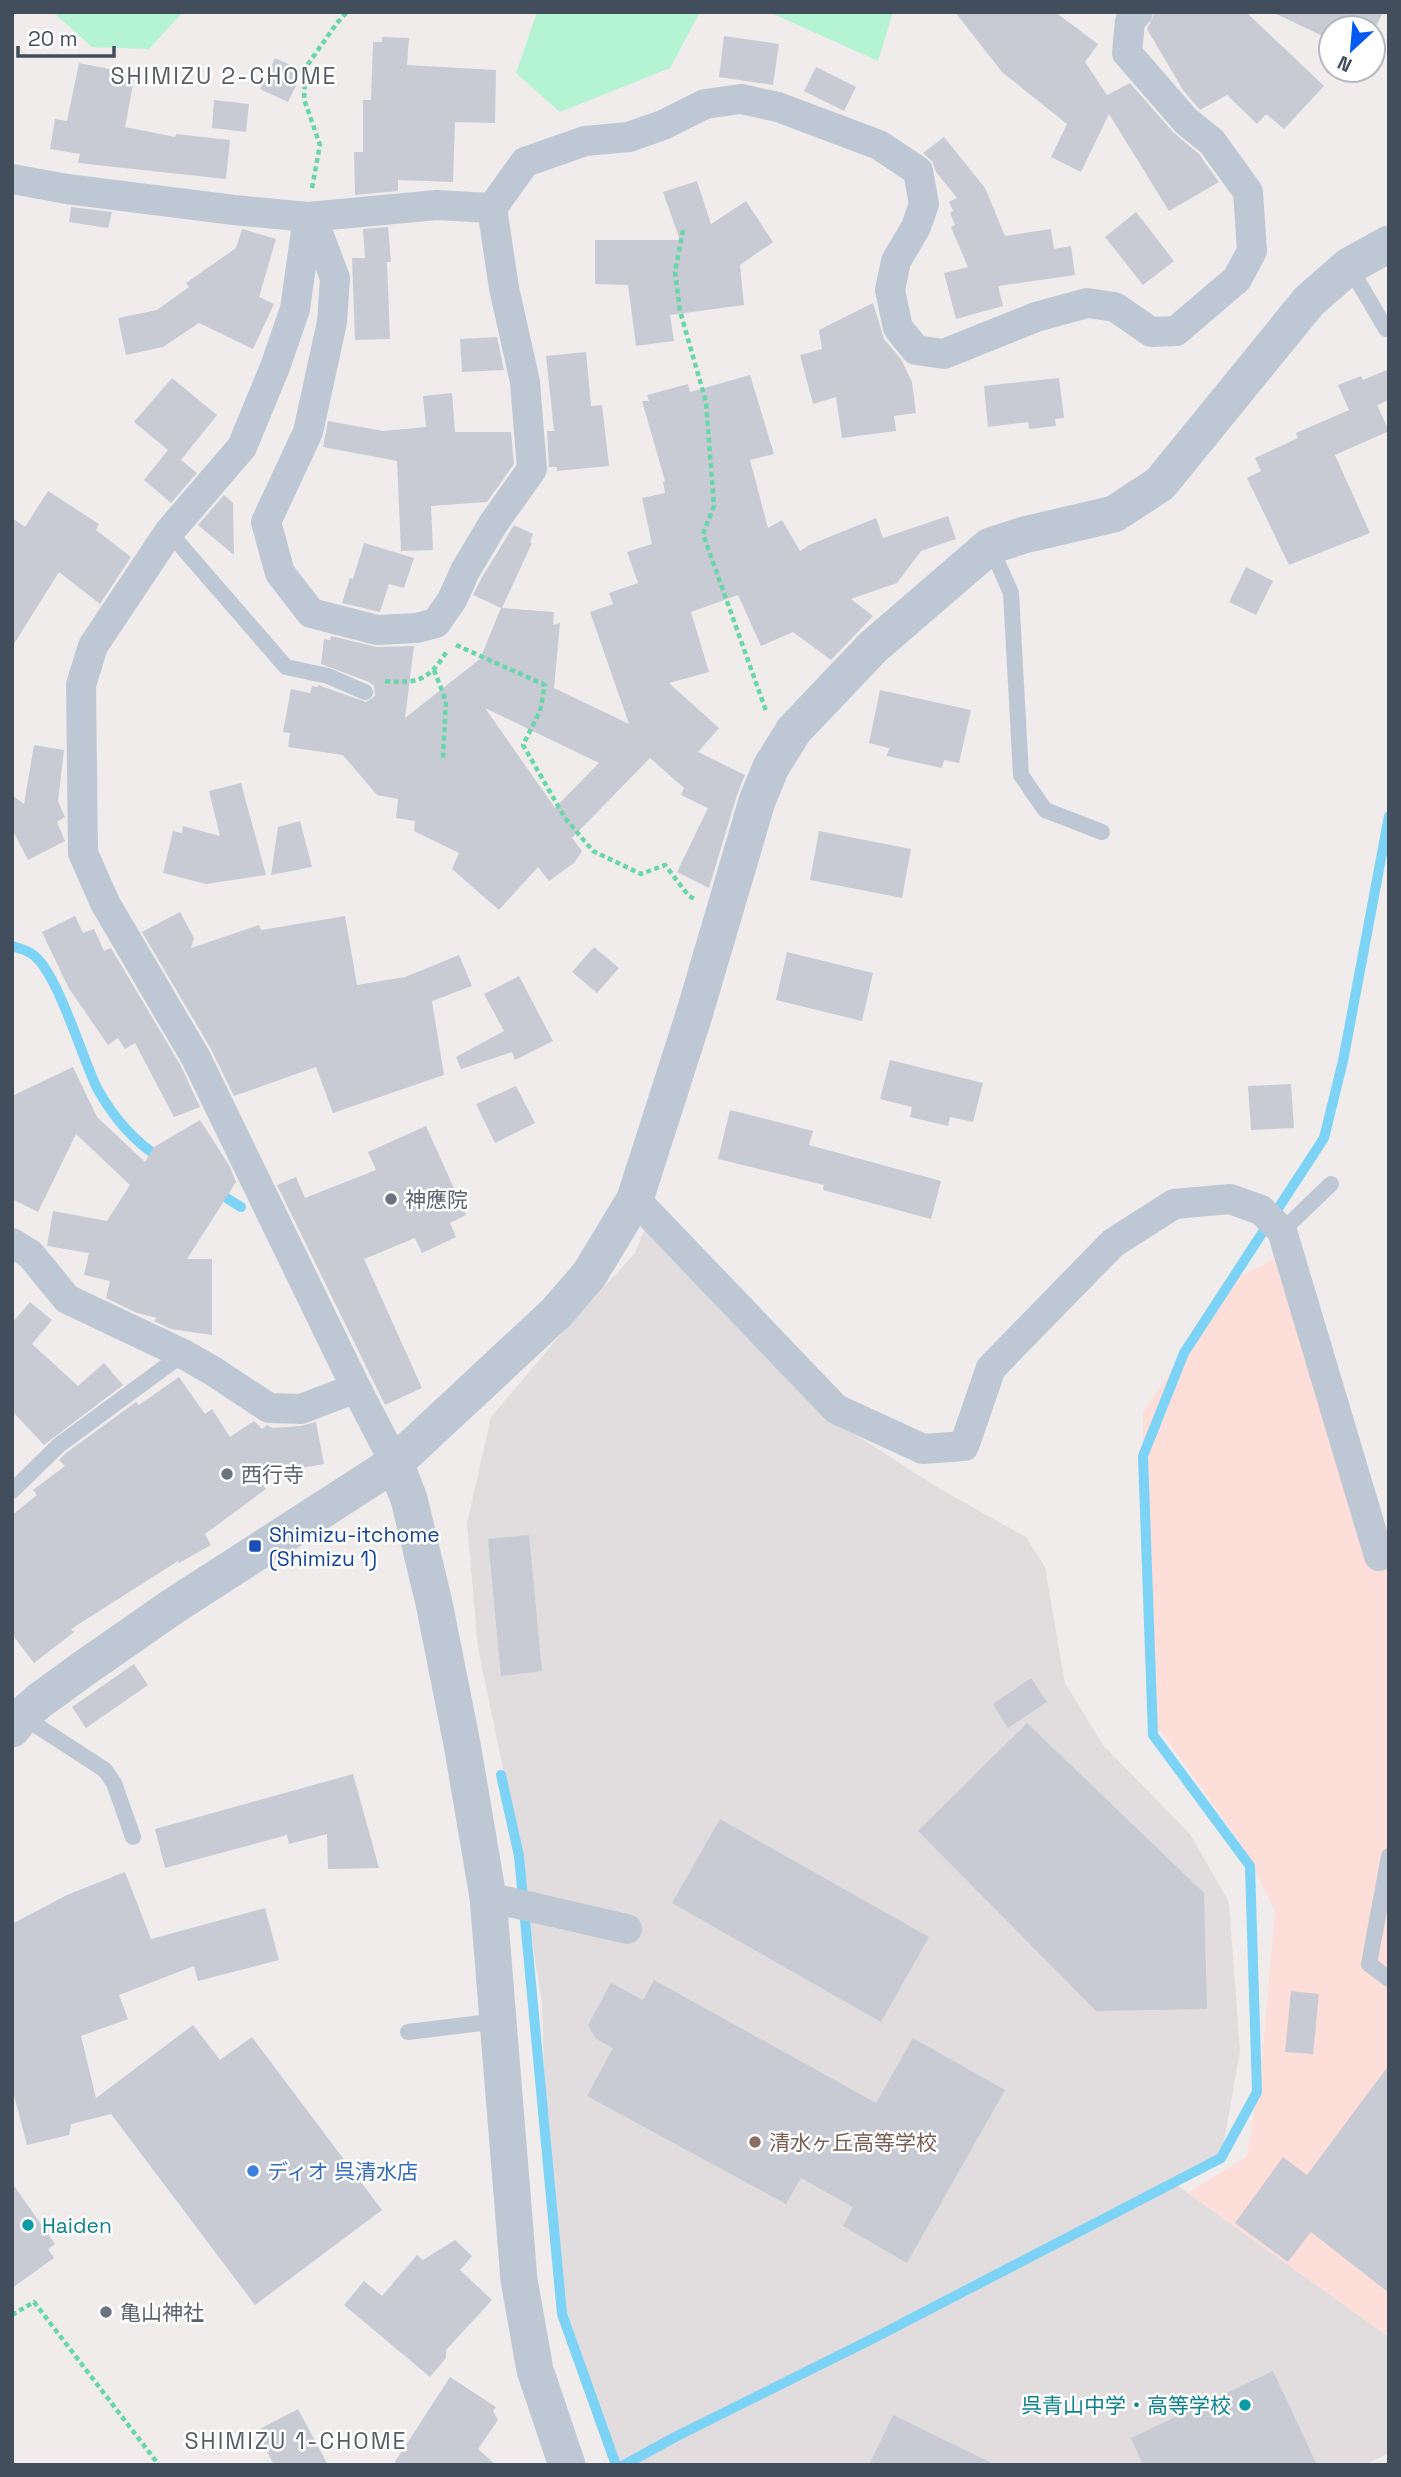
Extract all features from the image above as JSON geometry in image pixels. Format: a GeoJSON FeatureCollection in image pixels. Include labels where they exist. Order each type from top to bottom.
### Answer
{"type":"FeatureCollection","features":[{"type":"Feature","properties":{"kind":"street"},"geometry":{"type":"LineString","coordinates":[[308,216],[318,233],[335,278],[332,322],[308,432],[266,522],[279,573],[311,613],[377,630],[417,628],[436,623],[452,600],[465,571],[486,536],[532,469],[525,382],[504,288],[492,208],[525,162],[585,141],[629,137],[663,125],[705,104],[741,99],[778,107],[879,145],[918,171],[924,204],[916,227],[896,261],[890,290],[898,328],[916,350],[944,354],[1036,317],[1087,303],[1115,307],[1151,332],[1176,331],[1237,279],[1252,251],[1248,192],[1212,142],[1186,121],[1127,53],[1130,21],[1138,12]]}},
{"type":"Feature","properties":{"kind":"street"},"geometry":{"type":"LineString","coordinates":[[12,179],[66,189],[234,210],[308,216],[437,205],[492,208]]}},
{"type":"Feature","properties":{"kind":"street"},"geometry":{"type":"LineString","coordinates":[[308,216],[295,309],[275,367],[242,447],[169,531],[93,646],[81,685],[83,853],[104,903],[196,1058],[395,1463],[409,1499],[434,1603],[462,1744],[488,1897],[519,2280],[535,2370],[567,2465]]}},
{"type":"Feature","properties":{"kind":"street"},"geometry":{"type":"LineString","coordinates":[[17,1723],[83,1669],[172,1607],[395,1463],[556,1313],[589,1275],[635,1199],[694,1016],[757,801],[771,767],[794,730],[873,648],[990,546],[1024,534],[1114,513],[1160,484],[1309,301],[1349,266],[1389,244]]}},
{"type":"Feature","properties":{"kind":"street"},"geometry":{"type":"LineString","coordinates":[[635,1199],[836,1409],[923,1449],[964,1446],[991,1368],[1113,1243],[1174,1205],[1230,1199],[1273,1222],[1379,1556]]}},
{"type":"Feature","properties":{"kind":"street"},"geometry":{"type":"LineString","coordinates":[[12,1243],[30,1254],[66,1299],[183,1354],[269,1408],[301,1409],[356,1388]]}},
{"type":"Feature","properties":{"kind":"street"},"geometry":{"type":"LineString","coordinates":[[488,1897],[626,1929]]}},
{"type":"Feature","properties":{"kind":"lane"},"geometry":{"type":"LineString","coordinates":[[1349,266],[1386,329]]}},
{"type":"Feature","properties":{"kind":"lane"},"geometry":{"type":"LineString","coordinates":[[169,531],[286,667],[328,676],[365,692]]}},
{"type":"Feature","properties":{"kind":"lane"},"geometry":{"type":"LineString","coordinates":[[990,546],[1012,593],[1021,775],[1045,810],[1102,832]]}},
{"type":"Feature","properties":{"kind":"lane"},"geometry":{"type":"LineString","coordinates":[[1273,1222],[1331,1184]]}},
{"type":"Feature","properties":{"kind":"lane"},"geometry":{"type":"LineString","coordinates":[[12,1491],[59,1445],[183,1354]]}},
{"type":"Feature","properties":{"kind":"lane"},"geometry":{"type":"LineString","coordinates":[[17,1723],[105,1770],[114,1783],[133,1837]]}},
{"type":"Feature","properties":{"kind":"lane"},"geometry":{"type":"LineString","coordinates":[[1389,1856],[1369,1964],[1389,1979]]}},
{"type":"Feature","properties":{"kind":"lane"},"geometry":{"type":"LineString","coordinates":[[408,2032],[498,2021]]}},
{"type":"Feature","properties":{"kind":"path"},"geometry":{"type":"LineString","coordinates":[[308,216],[320,145],[304,99],[306,67],[348,12]]}},
{"type":"Feature","properties":{"kind":"path"},"geometry":{"type":"LineString","coordinates":[[683,230],[675,272],[680,311],[705,402],[714,506],[703,534],[781,751]]}},
{"type":"Feature","properties":{"kind":"path"},"geometry":{"type":"LineString","coordinates":[[452,643],[545,684],[540,711],[523,746],[565,818],[593,851],[641,874],[665,865],[689,896],[705,905]]}},
{"type":"Feature","properties":{"kind":"path"},"geometry":{"type":"LineString","coordinates":[[434,670],[446,701],[443,758]]}},
{"type":"Feature","properties":{"kind":"path"},"geometry":{"type":"LineString","coordinates":[[12,2315],[34,2302],[159,2465]]}},
{"type":"Feature","properties":{"kind":"shaded area"},"geometry":{"type":"Polygon","coordinates":[[[647,1223],[831,1419],[940,1489],[1026,1537],[1045,1567],[1065,1683],[1103,1745],[1190,1834],[1229,1902],[1240,2052],[1221,2158],[1174,2183],[1389,2337],[1389,2453],[1364,2465],[619,2465],[597,2429],[564,2329],[546,2138],[542,2003],[512,1812],[478,1648],[467,1523],[491,1417],[635,1253],[647,1223]]]}},
{"type":"Feature","properties":{"kind":"shaded area"},"geometry":{"type":"Polygon","coordinates":[[[1278,1257],[1389,1544],[1389,2337],[1188,2193],[1247,2156],[1261,2069],[1275,1911],[1242,1845],[1161,1731],[1153,1735],[1143,1559],[1143,1412],[1235,1279],[1278,1257]]]}},
{"type":"Feature","properties":{"kind":"green space"},"geometry":{"type":"Polygon","coordinates":[[[53,12],[183,12],[149,49],[92,47],[53,12]]]}},
{"type":"Feature","properties":{"kind":"green space"},"geometry":{"type":"Polygon","coordinates":[[[537,12],[700,12],[670,68],[560,112],[516,73],[537,12]]]}},
{"type":"Feature","properties":{"kind":"green space"},"geometry":{"type":"Polygon","coordinates":[[[769,12],[893,12],[878,61],[769,12]]]}},
{"type":"Feature","properties":{"kind":"building"},"geometry":{"type":"Polygon","coordinates":[[[955,12],[1055,12],[1098,44],[1085,62],[1107,95],[1130,83],[1173,132],[1199,154],[1219,182],[1169,211],[1109,114],[1081,172],[1051,157],[1067,124],[1002,72],[955,12]]]}},
{"type":"Feature","properties":{"kind":"building"},"geometry":{"type":"Polygon","coordinates":[[[1155,12],[1246,12],[1317,79],[1317,84],[1324,86],[1284,129],[1266,114],[1257,124],[1227,95],[1200,110],[1183,90],[1147,29],[1155,12]]]}},
{"type":"Feature","properties":{"kind":"building"},"geometry":{"type":"Polygon","coordinates":[[[1272,12],[1383,12],[1317,14],[1317,33],[1272,12]]]}},
{"type":"Feature","properties":{"kind":"building"},"geometry":{"type":"Polygon","coordinates":[[[724,36],[779,44],[773,85],[719,77],[724,36]]]}},
{"type":"Feature","properties":{"kind":"building"},"geometry":{"type":"Polygon","coordinates":[[[382,37],[409,38],[407,65],[496,70],[495,123],[455,122],[453,182],[398,180],[398,191],[355,195],[354,152],[363,152],[363,100],[371,100],[373,42],[382,42],[382,37]]]}},
{"type":"Feature","properties":{"kind":"building"},"geometry":{"type":"Polygon","coordinates":[[[275,58],[303,71],[288,102],[260,89],[275,58]]]}},
{"type":"Feature","properties":{"kind":"building"},"geometry":{"type":"Polygon","coordinates":[[[79,63],[135,74],[125,127],[175,137],[176,134],[230,140],[226,179],[78,163],[80,154],[50,149],[55,119],[67,121],[79,63]]]}},
{"type":"Feature","properties":{"kind":"building"},"geometry":{"type":"Polygon","coordinates":[[[816,67],[856,87],[844,111],[804,91],[816,67]]]}},
{"type":"Feature","properties":{"kind":"building"},"geometry":{"type":"Polygon","coordinates":[[[214,100],[249,104],[246,132],[212,128],[214,100]]]}},
{"type":"Feature","properties":{"kind":"building"},"geometry":{"type":"Polygon","coordinates":[[[944,137],[985,188],[1005,236],[1051,229],[1054,249],[1071,246],[1075,275],[998,286],[1003,306],[956,319],[944,273],[968,267],[951,227],[955,225],[949,202],[957,198],[936,172],[932,161],[923,153],[944,137]]]}},
{"type":"Feature","properties":{"kind":"building"},"geometry":{"type":"Polygon","coordinates":[[[697,181],[711,224],[746,201],[773,242],[740,265],[744,305],[670,315],[674,341],[636,346],[628,285],[595,284],[595,240],[680,240],[663,192],[697,181]]]}},
{"type":"Feature","properties":{"kind":"building"},"geometry":{"type":"Polygon","coordinates":[[[71,207],[112,212],[108,228],[69,222],[71,207]]]}},
{"type":"Feature","properties":{"kind":"building"},"geometry":{"type":"Polygon","coordinates":[[[1136,212],[1174,261],[1143,285],[1105,237],[1136,212]]]}},
{"type":"Feature","properties":{"kind":"building"},"geometry":{"type":"Polygon","coordinates":[[[388,227],[391,262],[387,262],[390,339],[355,340],[352,258],[365,258],[363,229],[388,227]]]}},
{"type":"Feature","properties":{"kind":"building"},"geometry":{"type":"Polygon","coordinates":[[[242,229],[276,239],[259,297],[274,304],[253,349],[199,323],[163,347],[126,355],[118,318],[157,310],[189,287],[186,283],[236,248],[242,229]]]}},
{"type":"Feature","properties":{"kind":"building"},"geometry":{"type":"Polygon","coordinates":[[[873,303],[884,339],[901,359],[912,382],[916,413],[894,416],[896,431],[842,438],[836,397],[813,404],[800,355],[822,349],[819,330],[873,303]]]}},
{"type":"Feature","properties":{"kind":"building"},"geometry":{"type":"Polygon","coordinates":[[[497,337],[504,370],[462,372],[460,339],[497,337]]]}},
{"type":"Feature","properties":{"kind":"building"},"geometry":{"type":"Polygon","coordinates":[[[586,352],[591,406],[602,405],[609,466],[557,471],[557,467],[549,467],[547,431],[554,431],[546,356],[586,352]]]}},
{"type":"Feature","properties":{"kind":"building"},"geometry":{"type":"Polygon","coordinates":[[[1389,369],[1389,400],[1377,405],[1389,431],[1335,455],[1370,533],[1289,565],[1247,478],[1261,471],[1255,458],[1298,438],[1296,433],[1349,410],[1338,385],[1361,376],[1363,380],[1389,369]]]}},
{"type":"Feature","properties":{"kind":"building"},"geometry":{"type":"Polygon","coordinates":[[[750,375],[774,454],[750,460],[768,528],[782,520],[800,551],[876,518],[883,538],[948,516],[956,539],[921,551],[897,583],[851,599],[873,616],[831,660],[793,632],[761,646],[738,595],[691,612],[709,672],[669,683],[719,728],[698,752],[745,775],[709,888],[677,872],[708,808],[681,795],[684,788],[650,758],[572,838],[582,851],[574,863],[549,881],[538,867],[499,910],[452,869],[459,853],[414,831],[415,821],[396,818],[398,799],[377,795],[343,755],[288,747],[290,733],[283,732],[291,689],[310,693],[312,686],[318,685],[366,702],[375,696],[374,686],[321,664],[324,639],[330,640],[331,636],[377,647],[414,646],[405,718],[480,659],[501,608],[473,595],[514,525],[533,534],[532,543],[502,608],[554,612],[553,625],[560,623],[554,688],[629,724],[590,612],[613,604],[609,593],[638,583],[627,552],[652,544],[642,498],[665,493],[665,481],[642,401],[649,401],[647,395],[688,384],[690,392],[750,375]],[[485,708],[555,808],[599,763],[485,708]]]}},
{"type":"Feature","properties":{"kind":"building"},"geometry":{"type":"Polygon","coordinates":[[[172,378],[217,415],[181,460],[197,473],[171,503],[144,480],[168,450],[134,422],[172,378]]]}},
{"type":"Feature","properties":{"kind":"building"},"geometry":{"type":"Polygon","coordinates":[[[1059,378],[1064,418],[1055,419],[1056,426],[1029,429],[1028,422],[988,427],[984,386],[1059,378]]]}},
{"type":"Feature","properties":{"kind":"building"},"geometry":{"type":"Polygon","coordinates":[[[452,393],[455,432],[511,432],[514,464],[487,502],[431,506],[433,550],[401,551],[397,461],[323,447],[328,421],[383,431],[426,427],[423,396],[452,393]]]}},
{"type":"Feature","properties":{"kind":"building"},"geometry":{"type":"Polygon","coordinates":[[[48,491],[99,524],[96,530],[131,557],[100,604],[59,572],[12,647],[12,518],[25,527],[48,491]]]}},
{"type":"Feature","properties":{"kind":"building"},"geometry":{"type":"Polygon","coordinates":[[[224,495],[233,503],[234,555],[198,525],[224,495]]]}},
{"type":"Feature","properties":{"kind":"building"},"geometry":{"type":"Polygon","coordinates":[[[364,543],[414,558],[404,588],[389,584],[380,612],[342,603],[364,543]]]}},
{"type":"Feature","properties":{"kind":"building"},"geometry":{"type":"Polygon","coordinates":[[[1246,567],[1273,581],[1256,615],[1229,602],[1246,567]]]}},
{"type":"Feature","properties":{"kind":"building"},"geometry":{"type":"Polygon","coordinates":[[[880,690],[971,710],[959,763],[944,760],[942,768],[887,756],[889,748],[869,743],[880,690]]]}},
{"type":"Feature","properties":{"kind":"building"},"geometry":{"type":"Polygon","coordinates":[[[34,745],[64,750],[58,801],[65,817],[57,822],[65,841],[28,860],[12,829],[12,795],[24,804],[34,745]]]}},
{"type":"Feature","properties":{"kind":"building"},"geometry":{"type":"Polygon","coordinates":[[[241,783],[266,875],[206,884],[163,873],[173,831],[182,833],[183,826],[220,836],[209,791],[241,783]]]}},
{"type":"Feature","properties":{"kind":"building"},"geometry":{"type":"Polygon","coordinates":[[[300,821],[312,867],[271,875],[278,827],[300,821]]]}},
{"type":"Feature","properties":{"kind":"building"},"geometry":{"type":"Polygon","coordinates":[[[819,831],[911,849],[902,898],[810,880],[819,831]]]}},
{"type":"Feature","properties":{"kind":"building"},"geometry":{"type":"Polygon","coordinates":[[[180,912],[194,938],[191,948],[259,925],[261,930],[345,916],[357,985],[405,977],[459,955],[472,986],[432,1001],[444,1075],[333,1113],[316,1067],[234,1096],[211,1049],[142,932],[180,912]]]}},
{"type":"Feature","properties":{"kind":"building"},"geometry":{"type":"Polygon","coordinates":[[[75,916],[83,933],[94,929],[104,951],[111,948],[181,1066],[200,1107],[174,1117],[135,1043],[125,1049],[118,1038],[108,1045],[68,987],[42,932],[75,916]]]}},
{"type":"Feature","properties":{"kind":"building"},"geometry":{"type":"Polygon","coordinates":[[[594,947],[619,968],[597,993],[572,972],[594,947]]]}},
{"type":"Feature","properties":{"kind":"building"},"geometry":{"type":"Polygon","coordinates":[[[787,952],[873,973],[862,1021],[776,1000],[787,952]]]}},
{"type":"Feature","properties":{"kind":"building"},"geometry":{"type":"Polygon","coordinates":[[[519,976],[553,1041],[515,1060],[512,1052],[461,1069],[456,1057],[504,1031],[484,994],[519,976]]]}},
{"type":"Feature","properties":{"kind":"building"},"geometry":{"type":"Polygon","coordinates":[[[890,1060],[983,1083],[973,1122],[950,1117],[948,1126],[910,1117],[912,1107],[880,1099],[890,1060]]]}},
{"type":"Feature","properties":{"kind":"building"},"geometry":{"type":"Polygon","coordinates":[[[73,1067],[97,1117],[145,1162],[154,1147],[200,1120],[229,1165],[236,1182],[187,1259],[212,1259],[212,1335],[171,1329],[154,1321],[157,1318],[137,1313],[106,1298],[110,1281],[84,1275],[89,1253],[47,1246],[53,1211],[107,1221],[130,1185],[76,1134],[38,1212],[12,1199],[12,1096],[73,1067]]]}},
{"type":"Feature","properties":{"kind":"building"},"geometry":{"type":"Polygon","coordinates":[[[1291,1084],[1294,1128],[1251,1130],[1248,1086],[1291,1084]]]}},
{"type":"Feature","properties":{"kind":"building"},"geometry":{"type":"Polygon","coordinates":[[[516,1086],[535,1123],[495,1143],[476,1104],[516,1086]]]}},
{"type":"Feature","properties":{"kind":"building"},"geometry":{"type":"Polygon","coordinates":[[[730,1110],[813,1131],[809,1145],[941,1181],[931,1219],[823,1190],[824,1185],[718,1159],[730,1110]]]}},
{"type":"Feature","properties":{"kind":"building"},"geometry":{"type":"Polygon","coordinates":[[[426,1126],[466,1215],[450,1223],[456,1237],[422,1253],[415,1238],[364,1259],[422,1388],[385,1405],[277,1185],[296,1177],[305,1198],[376,1170],[368,1152],[426,1126]]]}},
{"type":"Feature","properties":{"kind":"building"},"geometry":{"type":"Polygon","coordinates":[[[30,1302],[52,1320],[32,1344],[78,1386],[104,1363],[123,1385],[44,1445],[12,1411],[12,1323],[30,1302]]]}},
{"type":"Feature","properties":{"kind":"building"},"geometry":{"type":"Polygon","coordinates":[[[179,1377],[205,1414],[212,1409],[230,1437],[254,1421],[262,1429],[267,1425],[273,1428],[316,1422],[324,1464],[256,1476],[266,1489],[205,1534],[211,1545],[179,1563],[178,1561],[71,1629],[74,1632],[34,1663],[12,1634],[12,1515],[37,1495],[33,1490],[65,1466],[59,1460],[66,1453],[136,1402],[139,1405],[179,1377]]]}},
{"type":"Feature","properties":{"kind":"building"},"geometry":{"type":"Polygon","coordinates":[[[529,1535],[542,1671],[501,1676],[488,1539],[529,1535]]]}},
{"type":"Feature","properties":{"kind":"building"},"geometry":{"type":"Polygon","coordinates":[[[134,1664],[148,1685],[86,1728],[72,1707],[134,1664]]]}},
{"type":"Feature","properties":{"kind":"building"},"geometry":{"type":"Polygon","coordinates":[[[1031,1678],[1047,1702],[1008,1728],[993,1704],[1031,1678]]]}},
{"type":"Feature","properties":{"kind":"building"},"geometry":{"type":"Polygon","coordinates":[[[1027,1723],[1204,1893],[1207,2009],[1096,2011],[918,1831],[1027,1723]]]}},
{"type":"Feature","properties":{"kind":"building"},"geometry":{"type":"Polygon","coordinates":[[[353,1774],[379,1868],[328,1869],[327,1834],[289,1844],[287,1835],[165,1868],[155,1829],[353,1774]]]}},
{"type":"Feature","properties":{"kind":"building"},"geometry":{"type":"Polygon","coordinates":[[[720,1819],[929,1937],[881,2022],[672,1903],[720,1819]]]}},
{"type":"Feature","properties":{"kind":"building"},"geometry":{"type":"Polygon","coordinates":[[[125,1872],[151,1939],[265,1908],[279,1960],[198,1981],[194,1966],[119,1995],[128,2019],[81,2036],[96,2098],[193,2025],[220,2060],[252,2037],[382,2210],[255,2305],[111,2114],[71,2124],[69,2135],[27,2145],[12,2088],[12,1924],[67,1895],[125,1872]]]}},
{"type":"Feature","properties":{"kind":"building"},"geometry":{"type":"Polygon","coordinates":[[[654,1980],[876,2103],[913,2038],[1005,2090],[907,2263],[843,2226],[853,2207],[801,2178],[786,2204],[587,2096],[613,2048],[596,2039],[588,2025],[611,1983],[643,2000],[654,1980]]]}},
{"type":"Feature","properties":{"kind":"building"},"geometry":{"type":"Polygon","coordinates":[[[1291,1991],[1319,1994],[1313,2054],[1285,2052],[1291,1991]]]}},
{"type":"Feature","properties":{"kind":"building"},"geometry":{"type":"Polygon","coordinates":[[[1389,2065],[1389,2293],[1311,2232],[1288,2262],[1235,2223],[1283,2157],[1307,2175],[1389,2065]]]}},
{"type":"Feature","properties":{"kind":"building","name":"Haiden"},"geometry":{"type":"Polygon","coordinates":[[[12,2183],[55,2244],[48,2249],[54,2258],[12,2288],[12,2183]]]}},
{"type":"Feature","properties":{"kind":"building"},"geometry":{"type":"Polygon","coordinates":[[[455,2240],[472,2256],[460,2270],[492,2300],[446,2350],[446,2358],[430,2377],[344,2305],[364,2281],[382,2296],[417,2255],[423,2260],[455,2240]]]}},
{"type":"Feature","properties":{"kind":"building","name":"呉青山中学・高等学校"},"geometry":{"type":"Polygon","coordinates":[[[1273,2371],[1317,2465],[1143,2465],[1131,2438],[1273,2371]]]}},
{"type":"Feature","properties":{"kind":"building"},"geometry":{"type":"Polygon","coordinates":[[[450,2377],[496,2407],[493,2411],[498,2420],[478,2449],[496,2465],[393,2465],[450,2377]]]}},
{"type":"Feature","properties":{"kind":"building"},"geometry":{"type":"Polygon","coordinates":[[[298,2409],[328,2465],[274,2465],[256,2431],[298,2409]]]}},
{"type":"Feature","properties":{"kind":"building","name":"呉青山中学・高等学校"},"geometry":{"type":"Polygon","coordinates":[[[893,2415],[996,2465],[869,2465],[893,2415]]]}},
{"type":"Feature","properties":{"kind":"waterway"},"geometry":{"type":"LineString","coordinates":[[624,2465],[1221,2158],[1257,2092],[1250,1866],[1153,1735],[1143,1456],[1184,1353],[1324,1138],[1343,1061],[1389,816]]}},
{"type":"Feature","properties":{"kind":"waterway"},"geometry":{"type":"LineString","coordinates":[[12,946],[30,953],[51,977],[103,1099],[133,1137],[162,1159]]}},
{"type":"Feature","properties":{"kind":"waterway"},"geometry":{"type":"LineString","coordinates":[[217,1192],[241,1207]]}},
{"type":"Feature","properties":{"kind":"waterway"},"geometry":{"type":"LineString","coordinates":[[501,1775],[519,1856],[562,2314],[616,2465]]}},
{"type":"Feature","properties":{"kind":"place","name":"神應院"},"geometry":{"type":"Point","coordinates":[391,1199]}},
{"type":"Feature","properties":{"kind":"place","name":"西行寺"},"geometry":{"type":"Point","coordinates":[227,1474]}},
{"type":"Feature","properties":{"kind":"place","name":"Shimizu-itchome (Shimizu 1)"},"geometry":{"type":"Point","coordinates":[255,1546]}},
{"type":"Feature","properties":{"kind":"place","name":"清水ヶ丘高等学校"},"geometry":{"type":"Point","coordinates":[755,2142]}},
{"type":"Feature","properties":{"kind":"place","name":"ディオ 呉清水店"},"geometry":{"type":"Point","coordinates":[253,2171]}},
{"type":"Feature","properties":{"kind":"place","name":"Haiden"},"geometry":{"type":"Point","coordinates":[28,2225]}},
{"type":"Feature","properties":{"kind":"place","name":"亀山神社"},"geometry":{"type":"Point","coordinates":[106,2312]}},
{"type":"Feature","properties":{"kind":"place","name":"呉青山中学・高等学校"},"geometry":{"type":"Point","coordinates":[1245,2405]}},
{"type":"Feature","properties":{"kind":"district","name":"SHIMIZU 2-CHOME"},"geometry":{"type":"Point","coordinates":[224,76]}},
{"type":"Feature","properties":{"kind":"district","name":"SHIMIZU 1-CHOME"},"geometry":{"type":"Point","coordinates":[296,2441]}}]}
